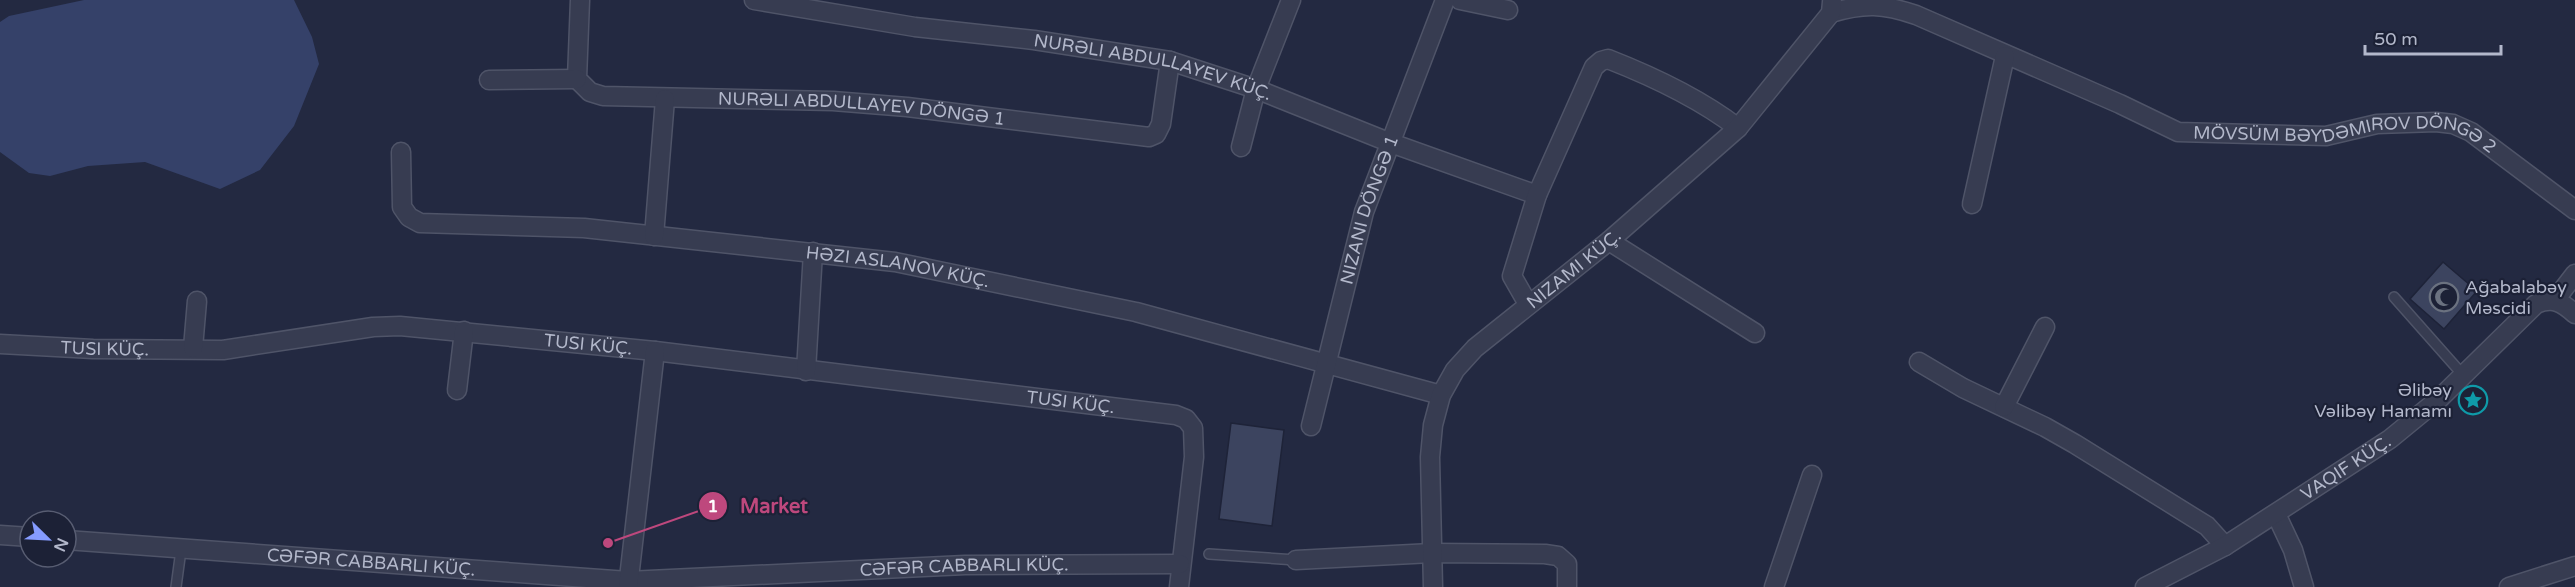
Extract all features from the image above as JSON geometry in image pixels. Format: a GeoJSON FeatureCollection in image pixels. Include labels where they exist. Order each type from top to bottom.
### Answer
{"type":"FeatureCollection","features":[{"type":"Feature","properties":{"kind":"street"},"geometry":{"type":"LineString","coordinates":[[489,80],[577,79],[580,0]]}},
{"type":"Feature","properties":{"kind":"street","name":"NURƏLI ABDULLAYEV KÜÇ."},"geometry":{"type":"LineString","coordinates":[[754,0],[915,27],[1034,40],[1170,61],[1256,88],[1391,143],[1537,195]]}},
{"type":"Feature","properties":{"kind":"street"},"geometry":{"type":"LineString","coordinates":[[1241,147],[1256,88],[1291,0]]}},
{"type":"Feature","properties":{"kind":"street","name":"NIZANI DÖNGƏ 1"},"geometry":{"type":"LineString","coordinates":[[1311,426],[1364,212],[1445,0]]}},
{"type":"Feature","properties":{"kind":"street"},"geometry":{"type":"LineString","coordinates":[[1460,0],[1508,10]]}},
{"type":"Feature","properties":{"kind":"street","name":"MÖVSÜM BƏYDƏMIROV DÖNGƏ 2"},"geometry":{"type":"LineString","coordinates":[[1832,6],[1869,5],[1897,9],[2120,104],[2178,132],[2326,136],[2377,124],[2436,122],[2453,124],[2471,132],[2575,210]]}},
{"type":"Feature","properties":{"kind":"street","name":"NIZAMI KÜÇ."},"geometry":{"type":"LineString","coordinates":[[1433,587],[1431,457],[1433,425],[1441,395],[1455,370],[1474,348],[1610,241],[1738,128],[1832,6]]}},
{"type":"Feature","properties":{"kind":"street"},"geometry":{"type":"LineString","coordinates":[[1972,204],[2005,56]]}},
{"type":"Feature","properties":{"kind":"street"},"geometry":{"type":"LineString","coordinates":[[1528,304],[1512,276],[1537,195],[1594,67],[1601,61],[1608,59],[1678,90],[1714,110],[1738,128]]}},
{"type":"Feature","properties":{"kind":"street","name":"NURƏLI ABDULLAYEV DÖNGƏ 1"},"geometry":{"type":"LineString","coordinates":[[577,79],[590,92],[603,96],[833,101],[896,106],[1149,137],[1156,134],[1161,124],[1170,61]]}},
{"type":"Feature","properties":{"kind":"street"},"geometry":{"type":"LineString","coordinates":[[654,236],[665,99]]}},
{"type":"Feature","properties":{"kind":"street","name":"HƏZI ASLANOV KÜÇ."},"geometry":{"type":"LineString","coordinates":[[401,152],[402,207],[409,218],[420,223],[584,228],[895,262],[1098,303],[1441,395]]}},
{"type":"Feature","properties":{"kind":"street"},"geometry":{"type":"LineString","coordinates":[[1610,241],[1755,333]]}},
{"type":"Feature","properties":{"kind":"street"},"geometry":{"type":"LineString","coordinates":[[806,370],[813,252]]}},
{"type":"Feature","properties":{"kind":"street"},"geometry":{"type":"LineString","coordinates":[[2575,274],[2554,300],[2564,304],[2575,314]]}},
{"type":"Feature","properties":{"kind":"street","name":"VAQIF KÜÇ."},"geometry":{"type":"LineString","coordinates":[[2145,587],[2225,546],[2390,439],[2415,420],[2536,304],[2554,300]]}},
{"type":"Feature","properties":{"kind":"street"},"geometry":{"type":"LineString","coordinates":[[193,348],[197,301]]}},
{"type":"Feature","properties":{"kind":"street","name":"TUSI KÜÇ."},"geometry":{"type":"LineString","coordinates":[[0,344],[93,349],[240,349],[400,326],[655,351],[1176,415],[1186,419],[1192,428],[1193,447],[1180,564]]}},
{"type":"Feature","properties":{"kind":"street"},"geometry":{"type":"LineString","coordinates":[[2004,407],[2046,327]]}},
{"type":"Feature","properties":{"kind":"street"},"geometry":{"type":"LineString","coordinates":[[457,390],[464,331]]}},
{"type":"Feature","properties":{"kind":"street"},"geometry":{"type":"LineString","coordinates":[[628,584],[655,351]]}},
{"type":"Feature","properties":{"kind":"street"},"geometry":{"type":"LineString","coordinates":[[1919,362],[1963,388],[2045,427],[2150,490],[2207,526],[2225,546]]}},
{"type":"Feature","properties":{"kind":"street"},"geometry":{"type":"LineString","coordinates":[[1774,587],[1812,475]]}},
{"type":"Feature","properties":{"kind":"street"},"geometry":{"type":"LineString","coordinates":[[2276,514],[2293,550],[2304,587]]}},
{"type":"Feature","properties":{"kind":"street"},"geometry":{"type":"LineString","coordinates":[[0,534],[18,536]]}},
{"type":"Feature","properties":{"kind":"street"},"geometry":{"type":"LineString","coordinates":[[78,541],[628,584],[965,565],[1180,564],[1179,587]]}},
{"type":"Feature","properties":{"kind":"street"},"geometry":{"type":"LineString","coordinates":[[1296,560],[1432,553],[1558,556],[1567,564],[1567,587]]}},
{"type":"Feature","properties":{"kind":"street"},"geometry":{"type":"LineString","coordinates":[[2509,587],[2575,566]]}},
{"type":"Feature","properties":{"kind":"lane"},"geometry":{"type":"LineString","coordinates":[[2394,297],[2463,375]]}},
{"type":"Feature","properties":{"kind":"lane"},"geometry":{"type":"LineString","coordinates":[[176,587],[181,550]]}},
{"type":"Feature","properties":{"kind":"lane"},"geometry":{"type":"LineString","coordinates":[[1209,554],[1296,560]]}},
{"type":"Feature","properties":{"kind":"water"},"geometry":{"type":"Polygon","coordinates":[[[84,0],[294,0],[312,37],[319,64],[294,126],[260,170],[220,189],[145,162],[88,166],[50,176],[29,173],[0,152],[0,22],[9,16],[84,0]]]}},
{"type":"Feature","properties":{"kind":"building"},"geometry":{"type":"Polygon","coordinates":[[[2443,262],[2477,291],[2444,329],[2410,299],[2443,262]]]}},
{"type":"Feature","properties":{"kind":"building"},"geometry":{"type":"Polygon","coordinates":[[[1231,423],[1284,430],[1272,526],[1219,519],[1231,423]]]}},
{"type":"Feature","properties":{"kind":"place","name":"Ağabalabəy Məscidi"},"geometry":{"type":"Point","coordinates":[2444,297]}},
{"type":"Feature","properties":{"kind":"place","name":"Əlibəy Vəlibəy Hamamı"},"geometry":{"type":"Point","coordinates":[2473,400]}},
{"type":"Feature","properties":{"kind":"place","name":"Market"},"geometry":{"type":"Point","coordinates":[608,543]}}]}
